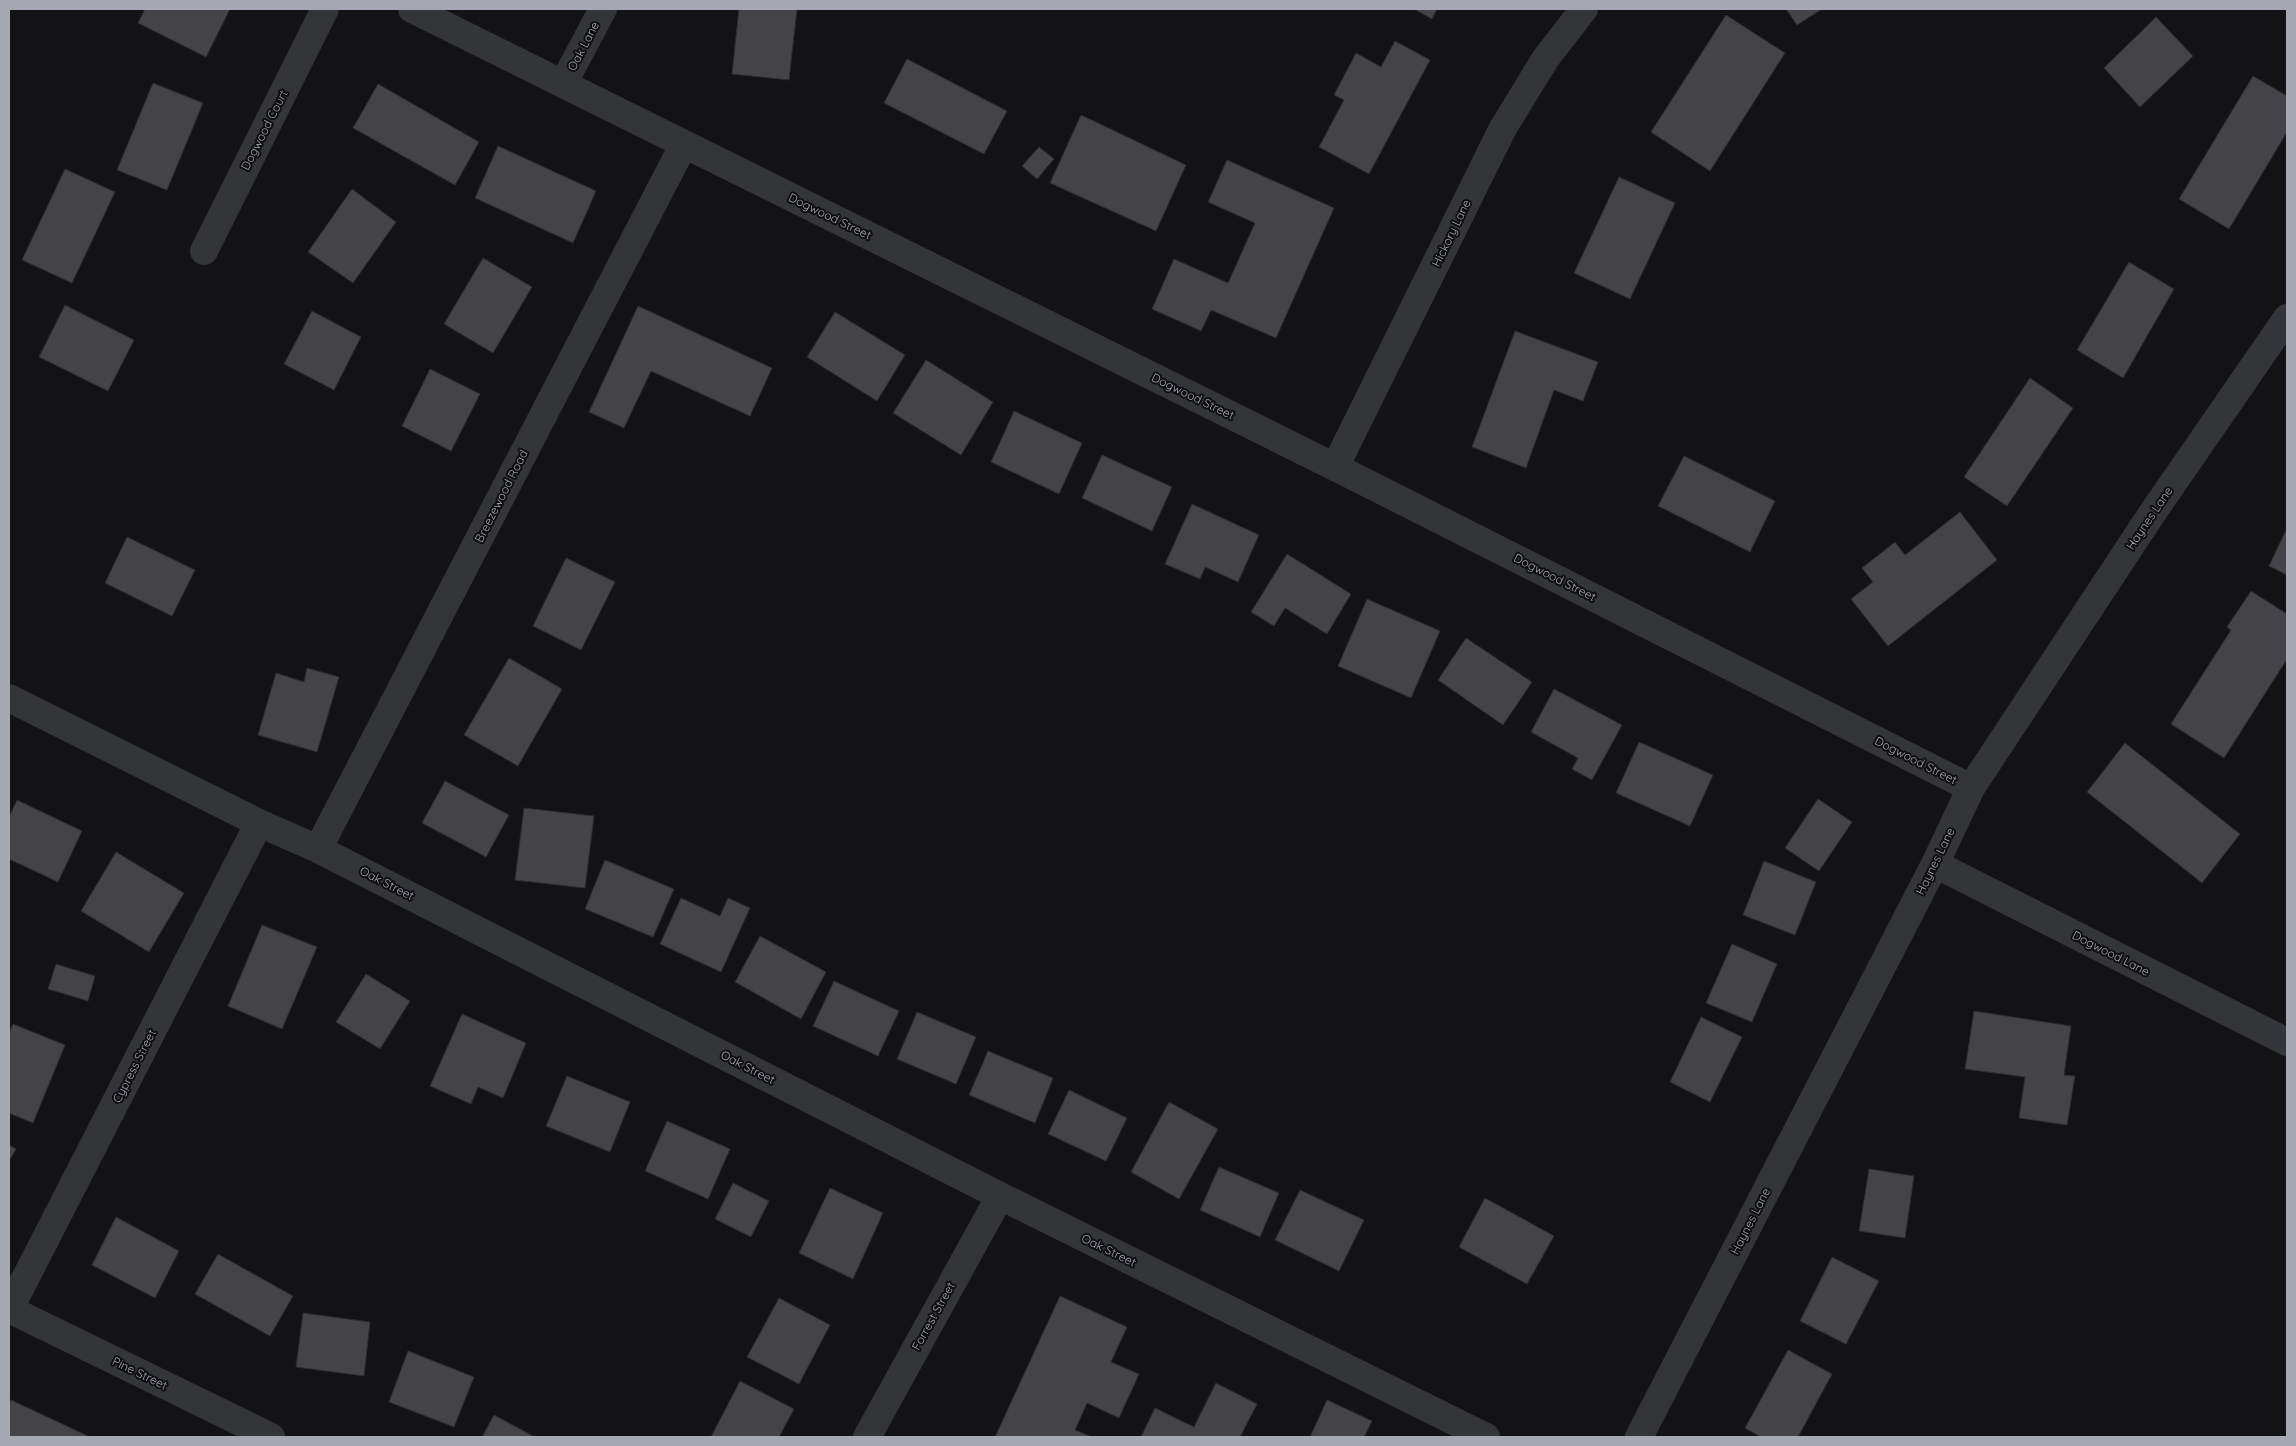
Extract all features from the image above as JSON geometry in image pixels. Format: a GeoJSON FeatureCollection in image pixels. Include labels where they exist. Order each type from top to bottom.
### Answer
{"type":"FeatureCollection","features":[{"type":"Feature","properties":{"kind":"street","name":"Dogwood Court"},"geometry":{"type":"LineString","coordinates":[[204,251],[325,9]]}},
{"type":"Feature","properties":{"kind":"street","name":"Dogwood Street"},"geometry":{"type":"LineString","coordinates":[[412,9],[1336,467],[1970,788]]}},
{"type":"Feature","properties":{"kind":"street","name":"Oak Lane"},"geometry":{"type":"LineString","coordinates":[[564,84],[603,9]]}},
{"type":"Feature","properties":{"kind":"street","name":"Hickory Lane"},"geometry":{"type":"LineString","coordinates":[[1336,467],[1504,128],[1546,58],[1584,9]]}},
{"type":"Feature","properties":{"kind":"street","name":"Breezewood Road"},"geometry":{"type":"LineString","coordinates":[[318,849],[684,144]]}},
{"type":"Feature","properties":{"kind":"street","name":"Haynes Lane"},"geometry":{"type":"LineString","coordinates":[[1639,1437],[1935,864],[1970,788],[2151,515],[2287,318]]}},
{"type":"Feature","properties":{"kind":"street","name":"Oak Street"},"geometry":{"type":"LineString","coordinates":[[9,698],[259,822],[318,849],[1000,1196],[1486,1437]]}},
{"type":"Feature","properties":{"kind":"street","name":"Cypress Street"},"geometry":{"type":"LineString","coordinates":[[9,1309],[259,822]]}},
{"type":"Feature","properties":{"kind":"street","name":"Dogwood Lane"},"geometry":{"type":"LineString","coordinates":[[1935,864],[2287,1042]]}},
{"type":"Feature","properties":{"kind":"street","name":"Forrest Street"},"geometry":{"type":"LineString","coordinates":[[867,1437],[1000,1196]]}},
{"type":"Feature","properties":{"kind":"street","name":"Pine Street"},"geometry":{"type":"LineString","coordinates":[[9,1309],[271,1437]]}},
{"type":"Feature","properties":{"kind":"building"},"geometry":{"type":"Polygon","coordinates":[[[145,9],[230,9],[206,57],[138,23],[145,9]]]}},
{"type":"Feature","properties":{"kind":"building"},"geometry":{"type":"Polygon","coordinates":[[[739,9],[797,9],[789,80],[732,74],[739,9]]]}},
{"type":"Feature","properties":{"kind":"building"},"geometry":{"type":"Polygon","coordinates":[[[1414,9],[1437,9],[1432,19],[1414,9]]]}},
{"type":"Feature","properties":{"kind":"building"},"geometry":{"type":"Polygon","coordinates":[[[1786,9],[1822,9],[1797,25],[1786,9]]]}},
{"type":"Feature","properties":{"kind":"building"},"geometry":{"type":"Polygon","coordinates":[[[1726,15],[1785,53],[1710,171],[1651,132],[1726,15]]]}},
{"type":"Feature","properties":{"kind":"building"},"geometry":{"type":"Polygon","coordinates":[[[2156,17],[2193,56],[2140,107],[2104,68],[2156,17]]]}},
{"type":"Feature","properties":{"kind":"building"},"geometry":{"type":"Polygon","coordinates":[[[1395,41],[1430,60],[1369,174],[1319,147],[1344,100],[1334,95],[1356,53],[1381,67],[1395,41]]]}},
{"type":"Feature","properties":{"kind":"building"},"geometry":{"type":"Polygon","coordinates":[[[907,59],[1007,111],[984,154],[884,103],[907,59]]]}},
{"type":"Feature","properties":{"kind":"building"},"geometry":{"type":"Polygon","coordinates":[[[2253,76],[2287,96],[2287,132],[2229,229],[2179,199],[2253,76]]]}},
{"type":"Feature","properties":{"kind":"building"},"geometry":{"type":"Polygon","coordinates":[[[153,83],[203,103],[167,190],[117,170],[153,83]]]}},
{"type":"Feature","properties":{"kind":"building"},"geometry":{"type":"Polygon","coordinates":[[[378,84],[479,142],[455,185],[353,128],[378,84]]]}},
{"type":"Feature","properties":{"kind":"building"},"geometry":{"type":"Polygon","coordinates":[[[1081,115],[1186,165],[1156,231],[1050,183],[1081,115]]]}},
{"type":"Feature","properties":{"kind":"building"},"geometry":{"type":"Polygon","coordinates":[[[498,146],[596,191],[573,243],[475,198],[498,146]]]}},
{"type":"Feature","properties":{"kind":"building"},"geometry":{"type":"Polygon","coordinates":[[[1039,147],[1054,159],[1037,179],[1022,166],[1039,147]]]}},
{"type":"Feature","properties":{"kind":"building"},"geometry":{"type":"Polygon","coordinates":[[[1227,160],[1334,208],[1276,338],[1211,310],[1201,331],[1152,309],[1174,259],[1228,283],[1255,223],[1208,202],[1227,160]]]}},
{"type":"Feature","properties":{"kind":"building"},"geometry":{"type":"Polygon","coordinates":[[[65,169],[115,192],[72,283],[22,260],[65,169]]]}},
{"type":"Feature","properties":{"kind":"building"},"geometry":{"type":"Polygon","coordinates":[[[1619,177],[1675,203],[1630,299],[1574,273],[1619,177]]]}},
{"type":"Feature","properties":{"kind":"building"},"geometry":{"type":"Polygon","coordinates":[[[352,189],[396,222],[353,283],[308,252],[352,189]]]}},
{"type":"Feature","properties":{"kind":"building"},"geometry":{"type":"Polygon","coordinates":[[[483,258],[532,287],[493,353],[444,324],[483,258]]]}},
{"type":"Feature","properties":{"kind":"building"},"geometry":{"type":"Polygon","coordinates":[[[2129,262],[2174,289],[2123,378],[2077,350],[2129,262]]]}},
{"type":"Feature","properties":{"kind":"building"},"geometry":{"type":"Polygon","coordinates":[[[65,305],[134,340],[108,391],[39,357],[65,305]]]}},
{"type":"Feature","properties":{"kind":"building"},"geometry":{"type":"Polygon","coordinates":[[[638,306],[772,368],[750,416],[651,371],[624,428],[589,412],[638,306]]]}},
{"type":"Feature","properties":{"kind":"building"},"geometry":{"type":"Polygon","coordinates":[[[312,311],[361,337],[334,390],[284,364],[312,311]]]}},
{"type":"Feature","properties":{"kind":"building"},"geometry":{"type":"Polygon","coordinates":[[[835,312],[905,355],[877,401],[807,357],[835,312]]]}},
{"type":"Feature","properties":{"kind":"building"},"geometry":{"type":"Polygon","coordinates":[[[1515,331],[1598,362],[1583,401],[1554,390],[1526,468],[1472,447],[1515,331]]]}},
{"type":"Feature","properties":{"kind":"building"},"geometry":{"type":"Polygon","coordinates":[[[926,360],[993,402],[961,455],[893,413],[926,360]]]}},
{"type":"Feature","properties":{"kind":"building"},"geometry":{"type":"Polygon","coordinates":[[[430,369],[480,394],[451,451],[402,426],[430,369]]]}},
{"type":"Feature","properties":{"kind":"building"},"geometry":{"type":"Polygon","coordinates":[[[2030,378],[2073,408],[2007,506],[1964,477],[2030,378]]]}},
{"type":"Feature","properties":{"kind":"building"},"geometry":{"type":"Polygon","coordinates":[[[1014,411],[1082,443],[1059,494],[991,462],[1014,411]]]}},
{"type":"Feature","properties":{"kind":"building"},"geometry":{"type":"Polygon","coordinates":[[[1102,455],[1172,487],[1152,531],[1082,498],[1102,455]]]}},
{"type":"Feature","properties":{"kind":"building"},"geometry":{"type":"Polygon","coordinates":[[[1684,456],[1775,501],[1750,552],[1658,506],[1684,456]]]}},
{"type":"Feature","properties":{"kind":"building"},"geometry":{"type":"Polygon","coordinates":[[[1192,504],[1259,535],[1238,582],[1205,567],[1200,579],[1165,564],[1192,504]]]}},
{"type":"Feature","properties":{"kind":"building"},"geometry":{"type":"Polygon","coordinates":[[[1960,512],[1997,560],[1888,646],[1851,599],[1873,582],[1862,568],[1895,542],[1905,555],[1960,512]]]}},
{"type":"Feature","properties":{"kind":"building"},"geometry":{"type":"Polygon","coordinates":[[[2287,528],[2287,575],[2269,566],[2287,528]]]}},
{"type":"Feature","properties":{"kind":"building"},"geometry":{"type":"Polygon","coordinates":[[[127,537],[195,570],[172,616],[105,583],[127,537]]]}},
{"type":"Feature","properties":{"kind":"building"},"geometry":{"type":"Polygon","coordinates":[[[1287,554],[1351,594],[1327,634],[1285,608],[1274,626],[1251,612],[1287,554]]]}},
{"type":"Feature","properties":{"kind":"building"},"geometry":{"type":"Polygon","coordinates":[[[566,558],[615,582],[581,650],[533,626],[566,558]]]}},
{"type":"Feature","properties":{"kind":"building"},"geometry":{"type":"Polygon","coordinates":[[[2251,591],[2287,614],[2287,659],[2224,758],[2171,724],[2231,630],[2227,627],[2251,591]]]}},
{"type":"Feature","properties":{"kind":"building"},"geometry":{"type":"Polygon","coordinates":[[[1367,599],[1440,631],[1411,698],[1338,666],[1367,599]]]}},
{"type":"Feature","properties":{"kind":"building"},"geometry":{"type":"Polygon","coordinates":[[[1466,638],[1532,682],[1503,725],[1438,680],[1466,638]]]}},
{"type":"Feature","properties":{"kind":"building"},"geometry":{"type":"Polygon","coordinates":[[[509,658],[562,689],[518,766],[464,735],[509,658]]]}},
{"type":"Feature","properties":{"kind":"building"},"geometry":{"type":"Polygon","coordinates":[[[307,668],[339,677],[317,752],[258,735],[276,673],[304,682],[307,668]]]}},
{"type":"Feature","properties":{"kind":"building"},"geometry":{"type":"Polygon","coordinates":[[[1554,689],[1622,725],[1592,780],[1572,769],[1578,758],[1531,732],[1554,689]]]}},
{"type":"Feature","properties":{"kind":"building"},"geometry":{"type":"Polygon","coordinates":[[[1639,742],[1713,775],[1690,826],[1616,793],[1639,742]]]}},
{"type":"Feature","properties":{"kind":"building"},"geometry":{"type":"Polygon","coordinates":[[[2125,743],[2240,834],[2202,883],[2087,792],[2125,743]]]}},
{"type":"Feature","properties":{"kind":"building"},"geometry":{"type":"Polygon","coordinates":[[[445,781],[509,815],[486,857],[422,823],[445,781]]]}},
{"type":"Feature","properties":{"kind":"building"},"geometry":{"type":"Polygon","coordinates":[[[1818,799],[1852,822],[1819,871],[1785,848],[1818,799]]]}},
{"type":"Feature","properties":{"kind":"building"},"geometry":{"type":"Polygon","coordinates":[[[17,800],[82,831],[58,882],[9,859],[9,817],[17,800]]]}},
{"type":"Feature","properties":{"kind":"building"},"geometry":{"type":"Polygon","coordinates":[[[524,808],[594,816],[585,888],[515,880],[524,808]]]}},
{"type":"Feature","properties":{"kind":"building"},"geometry":{"type":"Polygon","coordinates":[[[116,852],[184,893],[149,952],[81,911],[116,852]]]}},
{"type":"Feature","properties":{"kind":"building"},"geometry":{"type":"Polygon","coordinates":[[[605,860],[674,889],[653,937],[585,909],[605,860]]]}},
{"type":"Feature","properties":{"kind":"building"},"geometry":{"type":"Polygon","coordinates":[[[1764,861],[1816,882],[1795,935],[1743,915],[1764,861]]]}},
{"type":"Feature","properties":{"kind":"building"},"geometry":{"type":"Polygon","coordinates":[[[681,898],[720,916],[728,898],[750,908],[721,972],[660,944],[681,898]]]}},
{"type":"Feature","properties":{"kind":"building"},"geometry":{"type":"Polygon","coordinates":[[[262,925],[317,947],[282,1029],[228,1006],[262,925]]]}},
{"type":"Feature","properties":{"kind":"building"},"geometry":{"type":"Polygon","coordinates":[[[760,936],[826,972],[801,1019],[735,982],[760,936]]]}},
{"type":"Feature","properties":{"kind":"building"},"geometry":{"type":"Polygon","coordinates":[[[1732,944],[1777,964],[1752,1022],[1706,1003],[1732,944]]]}},
{"type":"Feature","properties":{"kind":"building"},"geometry":{"type":"Polygon","coordinates":[[[56,964],[95,976],[88,1001],[48,989],[56,964]]]}},
{"type":"Feature","properties":{"kind":"building"},"geometry":{"type":"Polygon","coordinates":[[[366,974],[410,1001],[380,1049],[336,1022],[366,974]]]}},
{"type":"Feature","properties":{"kind":"building"},"geometry":{"type":"Polygon","coordinates":[[[834,981],[899,1011],[878,1056],[813,1026],[834,981]]]}},
{"type":"Feature","properties":{"kind":"building"},"geometry":{"type":"Polygon","coordinates":[[[1974,1011],[2071,1026],[2064,1075],[2075,1076],[2067,1125],[2019,1118],[2025,1077],[1965,1069],[1974,1011]]]}},
{"type":"Feature","properties":{"kind":"building"},"geometry":{"type":"Polygon","coordinates":[[[917,1012],[976,1037],[956,1084],[897,1059],[917,1012]]]}},
{"type":"Feature","properties":{"kind":"building"},"geometry":{"type":"Polygon","coordinates":[[[462,1014],[526,1043],[503,1098],[478,1087],[471,1104],[430,1086],[462,1014]]]}},
{"type":"Feature","properties":{"kind":"building"},"geometry":{"type":"Polygon","coordinates":[[[1701,1017],[1742,1037],[1710,1102],[1670,1082],[1701,1017]]]}},
{"type":"Feature","properties":{"kind":"building"},"geometry":{"type":"Polygon","coordinates":[[[13,1024],[65,1045],[33,1123],[9,1113],[9,1033],[13,1024]]]}},
{"type":"Feature","properties":{"kind":"building"},"geometry":{"type":"Polygon","coordinates":[[[988,1051],[1053,1078],[1035,1123],[969,1095],[988,1051]]]}},
{"type":"Feature","properties":{"kind":"building"},"geometry":{"type":"Polygon","coordinates":[[[567,1076],[630,1102],[610,1152],[546,1126],[567,1076]]]}},
{"type":"Feature","properties":{"kind":"building"},"geometry":{"type":"Polygon","coordinates":[[[1069,1090],[1127,1118],[1106,1161],[1048,1134],[1069,1090]]]}},
{"type":"Feature","properties":{"kind":"building"},"geometry":{"type":"Polygon","coordinates":[[[1169,1102],[1218,1129],[1179,1199],[1131,1172],[1169,1102]]]}},
{"type":"Feature","properties":{"kind":"building"},"geometry":{"type":"Polygon","coordinates":[[[667,1121],[730,1149],[708,1199],[645,1171],[667,1121]]]}},
{"type":"Feature","properties":{"kind":"building"},"geometry":{"type":"Polygon","coordinates":[[[9,1145],[16,1149],[9,1161],[9,1145]]]}},
{"type":"Feature","properties":{"kind":"building"},"geometry":{"type":"Polygon","coordinates":[[[1219,1167],[1279,1193],[1260,1237],[1200,1210],[1219,1167]]]}},
{"type":"Feature","properties":{"kind":"building"},"geometry":{"type":"Polygon","coordinates":[[[1869,1169],[1914,1176],[1905,1238],[1859,1231],[1869,1169]]]}},
{"type":"Feature","properties":{"kind":"building"},"geometry":{"type":"Polygon","coordinates":[[[733,1183],[769,1201],[751,1237],[715,1219],[733,1183]]]}},
{"type":"Feature","properties":{"kind":"building"},"geometry":{"type":"Polygon","coordinates":[[[830,1188],[883,1213],[853,1279],[799,1253],[830,1188]]]}},
{"type":"Feature","properties":{"kind":"building"},"geometry":{"type":"Polygon","coordinates":[[[1300,1190],[1364,1220],[1339,1271],[1275,1240],[1300,1190]]]}},
{"type":"Feature","properties":{"kind":"building"},"geometry":{"type":"Polygon","coordinates":[[[1485,1198],[1554,1236],[1527,1284],[1459,1247],[1485,1198]]]}},
{"type":"Feature","properties":{"kind":"building"},"geometry":{"type":"Polygon","coordinates":[[[116,1217],[179,1251],[155,1298],[92,1265],[116,1217]]]}},
{"type":"Feature","properties":{"kind":"building"},"geometry":{"type":"Polygon","coordinates":[[[218,1254],[293,1296],[270,1336],[195,1294],[218,1254]]]}},
{"type":"Feature","properties":{"kind":"building"},"geometry":{"type":"Polygon","coordinates":[[[1832,1257],[1879,1281],[1846,1344],[1800,1321],[1832,1257]]]}},
{"type":"Feature","properties":{"kind":"building"},"geometry":{"type":"Polygon","coordinates":[[[1060,1296],[1127,1327],[1111,1362],[1139,1374],[1119,1418],[1087,1403],[1075,1430],[1092,1437],[995,1437],[1060,1296]]]}},
{"type":"Feature","properties":{"kind":"building"},"geometry":{"type":"Polygon","coordinates":[[[779,1298],[830,1325],[799,1384],[747,1357],[779,1298]]]}},
{"type":"Feature","properties":{"kind":"building"},"geometry":{"type":"Polygon","coordinates":[[[303,1313],[370,1322],[364,1376],[296,1367],[303,1313]]]}},
{"type":"Feature","properties":{"kind":"building"},"geometry":{"type":"Polygon","coordinates":[[[1788,1350],[1832,1374],[1798,1437],[1761,1437],[1745,1428],[1788,1350]]]}},
{"type":"Feature","properties":{"kind":"building"},"geometry":{"type":"Polygon","coordinates":[[[408,1351],[474,1377],[454,1427],[389,1402],[408,1351]]]}},
{"type":"Feature","properties":{"kind":"building"},"geometry":{"type":"Polygon","coordinates":[[[740,1381],[794,1409],[779,1437],[711,1437],[740,1381]]]}},
{"type":"Feature","properties":{"kind":"building"},"geometry":{"type":"Polygon","coordinates":[[[1216,1383],[1257,1404],[1240,1437],[1141,1437],[1155,1408],[1194,1427],[1216,1383]]]}},
{"type":"Feature","properties":{"kind":"building"},"geometry":{"type":"Polygon","coordinates":[[[11,1400],[90,1437],[9,1437],[9,1405],[11,1400]]]}},
{"type":"Feature","properties":{"kind":"building"},"geometry":{"type":"Polygon","coordinates":[[[1327,1400],[1372,1421],[1364,1437],[1310,1437],[1327,1400]]]}},
{"type":"Feature","properties":{"kind":"building"},"geometry":{"type":"Polygon","coordinates":[[[494,1415],[535,1437],[482,1437],[494,1415]]]}}]}
